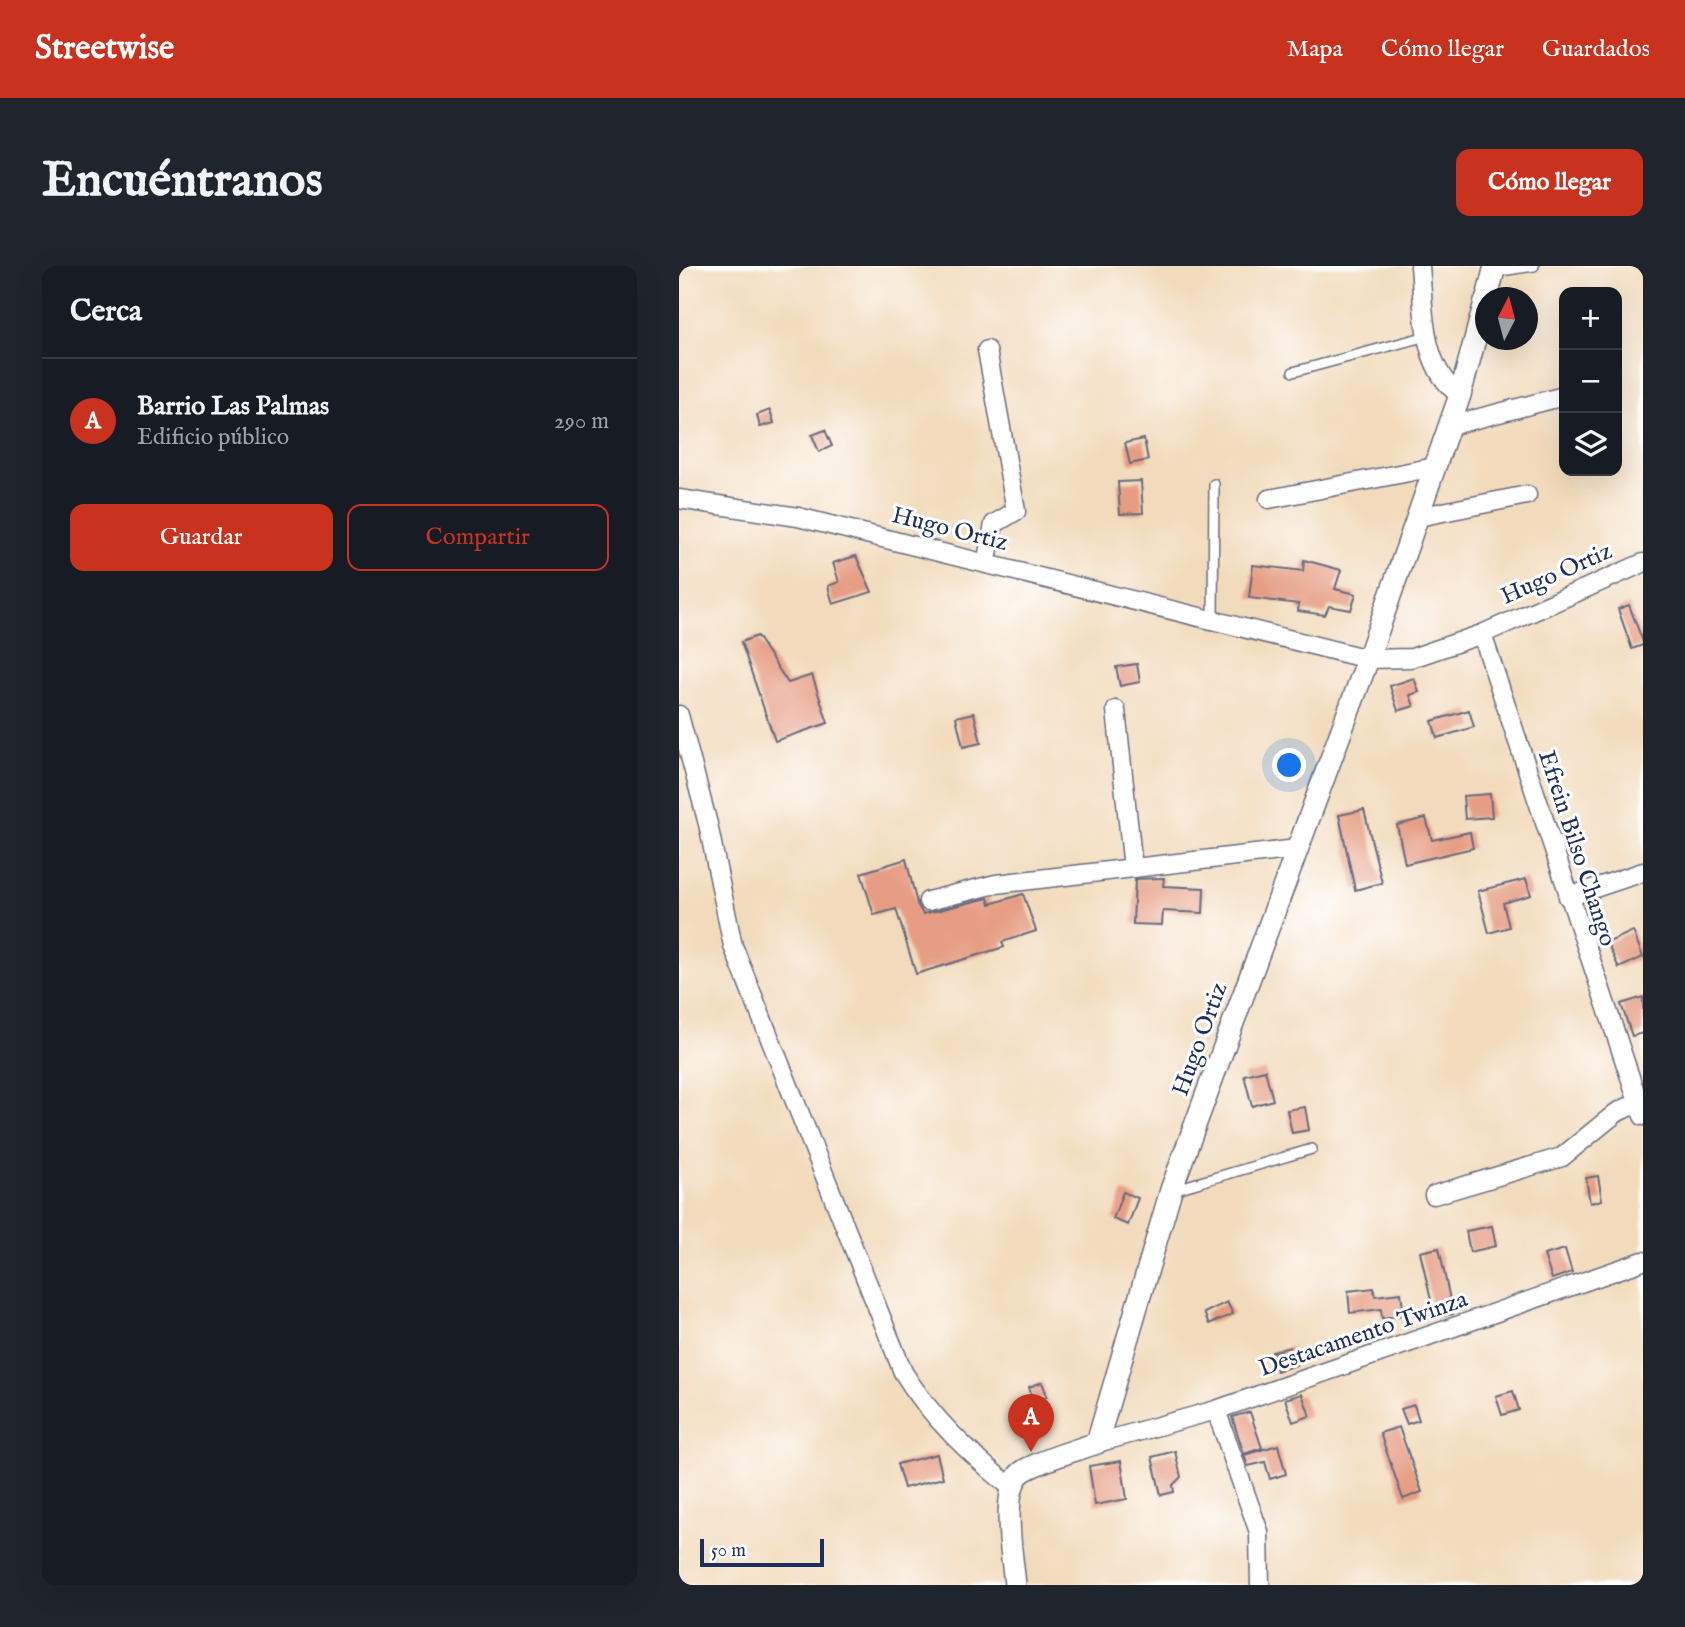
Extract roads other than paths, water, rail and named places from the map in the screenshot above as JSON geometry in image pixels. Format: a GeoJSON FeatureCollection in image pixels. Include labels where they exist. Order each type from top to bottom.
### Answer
{"type":"FeatureCollection","features":[{"type":"Feature","properties":{"kind":"street"},"geometry":{"type":"LineString","coordinates":[[1420,266],[1427,336],[1444,384],[1460,395]]}},
{"type":"Feature","properties":{"kind":"street"},"geometry":{"type":"LineString","coordinates":[[1489,287],[1494,269]]}},
{"type":"Feature","properties":{"kind":"street"},"geometry":{"type":"LineString","coordinates":[[1368,659],[1460,395],[1475,340]]}},
{"type":"Feature","properties":{"kind":"street"},"geometry":{"type":"LineString","coordinates":[[986,564],[994,524],[1016,511],[987,350]]}},
{"type":"Feature","properties":{"kind":"street"},"geometry":{"type":"LineString","coordinates":[[1449,426],[1559,397]]}},
{"type":"Feature","properties":{"kind":"street"},"geometry":{"type":"LineString","coordinates":[[1269,499],[1435,467]]}},
{"type":"Feature","properties":{"kind":"street"},"geometry":{"type":"LineString","coordinates":[[1418,517],[1527,495]]}},
{"type":"Feature","properties":{"kind":"street","name":"Hugo Ortiz"},"geometry":{"type":"LineString","coordinates":[[679,499],[798,517],[1368,659],[1412,658],[1482,634],[1643,563]]}},
{"type":"Feature","properties":{"kind":"street","name":"Efrein Bilso Chango"},"geometry":{"type":"LineString","coordinates":[[1482,634],[1640,1109]]}},
{"type":"Feature","properties":{"kind":"street","name":"Hugo Ortiz"},"geometry":{"type":"LineString","coordinates":[[1097,1443],[1171,1190],[1368,659]]}},
{"type":"Feature","properties":{"kind":"street"},"geometry":{"type":"LineString","coordinates":[[1116,710],[1133,868]]}},
{"type":"Feature","properties":{"kind":"street"},"geometry":{"type":"LineString","coordinates":[[679,715],[708,824],[733,946],[903,1372],[918,1396],[965,1450],[1012,1488]]}},
{"type":"Feature","properties":{"kind":"street"},"geometry":{"type":"LineString","coordinates":[[928,901],[996,884],[1297,849]]}},
{"type":"Feature","properties":{"kind":"street"},"geometry":{"type":"LineString","coordinates":[[1568,897],[1643,872]]}},
{"type":"Feature","properties":{"kind":"street"},"geometry":{"type":"LineString","coordinates":[[1434,1195],[1562,1157],[1616,1113],[1640,1109]]}},
{"type":"Feature","properties":{"kind":"street","name":"Destacamento Twinza"},"geometry":{"type":"LineString","coordinates":[[1097,1443],[1216,1410],[1643,1261]]}},
{"type":"Feature","properties":{"kind":"street"},"geometry":{"type":"LineString","coordinates":[[1216,1410],[1259,1532],[1260,1585]]}},
{"type":"Feature","properties":{"kind":"street"},"geometry":{"type":"LineString","coordinates":[[1015,1585],[1009,1511],[1012,1488],[1023,1471],[1097,1443]]}},
{"type":"Feature","properties":{"kind":"lane"},"geometry":{"type":"LineString","coordinates":[[1494,269],[1534,266]]}},
{"type":"Feature","properties":{"kind":"lane"},"geometry":{"type":"LineString","coordinates":[[1293,372],[1427,336]]}},
{"type":"Feature","properties":{"kind":"lane"},"geometry":{"type":"LineString","coordinates":[[1213,621],[1214,484]]}},
{"type":"Feature","properties":{"kind":"lane"},"geometry":{"type":"LineString","coordinates":[[1171,1190],[1312,1149]]}},
{"type":"Feature","properties":{"kind":"place","name":"Barrio Las Palmas"},"geometry":{"type":"Point","coordinates":[1031,1452]}}]}
